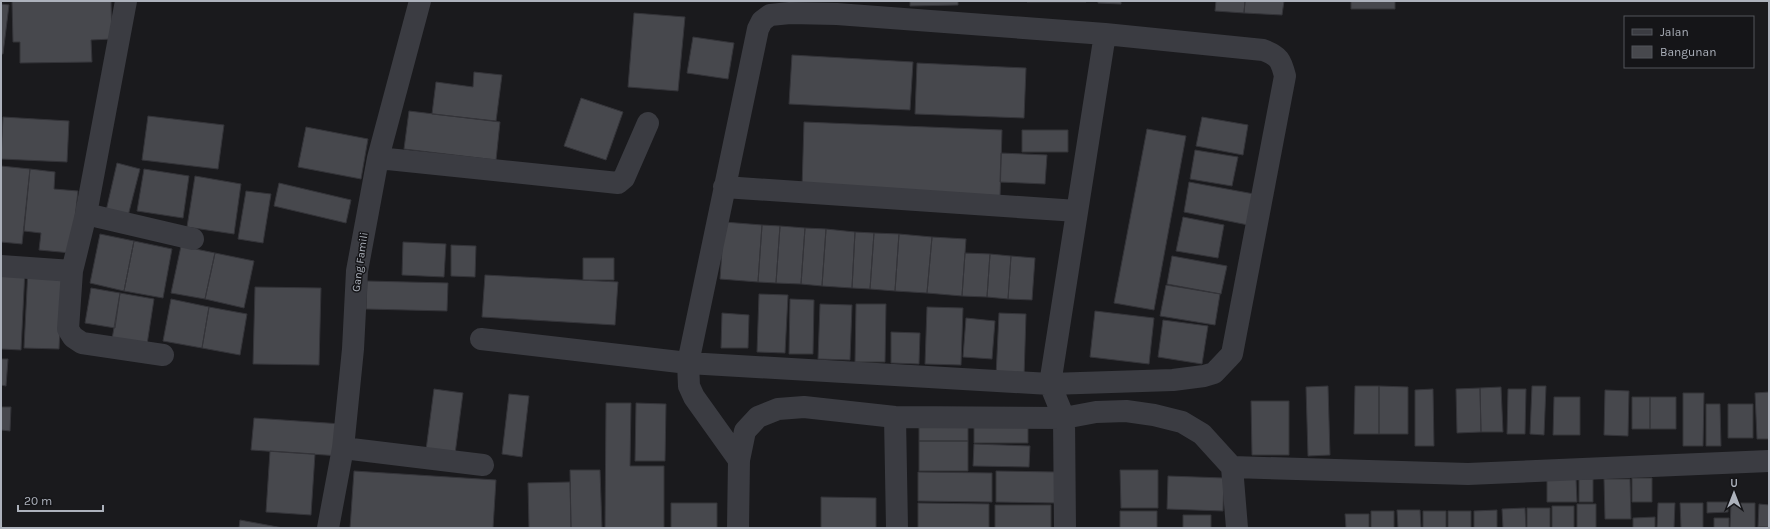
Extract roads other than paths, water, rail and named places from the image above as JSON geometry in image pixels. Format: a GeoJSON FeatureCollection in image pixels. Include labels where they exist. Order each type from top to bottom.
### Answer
{"type":"FeatureCollection","features":[{"type":"Feature","properties":{"kind":"street"},"geometry":{"type":"LineString","coordinates":[[126,1],[86,214],[72,271],[68,329],[73,337],[82,343],[163,355]]}},
{"type":"Feature","properties":{"kind":"street","name":"Gang Famili"},"geometry":{"type":"LineString","coordinates":[[328,528],[343,448],[353,349],[357,271],[378,158],[420,1]]}},
{"type":"Feature","properties":{"kind":"street"},"geometry":{"type":"LineString","coordinates":[[481,339],[688,363],[1050,384],[1173,380],[1204,376],[1214,373],[1232,354],[1285,76],[1282,62],[1274,54],[1263,50],[1105,34],[837,14],[790,13],[770,15],[762,21],[758,29],[688,363],[689,386],[694,398],[739,460]]}},
{"type":"Feature","properties":{"kind":"street"},"geometry":{"type":"LineString","coordinates":[[1064,528],[1064,418],[1050,384],[1105,34]]}},
{"type":"Feature","properties":{"kind":"street"},"geometry":{"type":"LineString","coordinates":[[378,158],[618,183],[624,178],[648,123]]}},
{"type":"Feature","properties":{"kind":"street"},"geometry":{"type":"LineString","coordinates":[[724,187],[1077,211]]}},
{"type":"Feature","properties":{"kind":"street"},"geometry":{"type":"LineString","coordinates":[[86,214],[193,239]]}},
{"type":"Feature","properties":{"kind":"street"},"geometry":{"type":"LineString","coordinates":[[1,266],[72,271]]}},
{"type":"Feature","properties":{"kind":"street"},"geometry":{"type":"LineString","coordinates":[[738,528],[739,460],[745,431],[758,417],[778,409],[804,407],[895,417],[1064,418],[1096,412],[1126,411],[1154,415],[1182,422],[1202,434],[1232,467],[1237,528]]}},
{"type":"Feature","properties":{"kind":"street"},"geometry":{"type":"LineString","coordinates":[[895,417],[897,528]]}},
{"type":"Feature","properties":{"kind":"street"},"geometry":{"type":"LineString","coordinates":[[343,448],[483,465]]}},
{"type":"Feature","properties":{"kind":"street"},"geometry":{"type":"LineString","coordinates":[[1232,467],[1468,474],[1769,461]]}}]}
